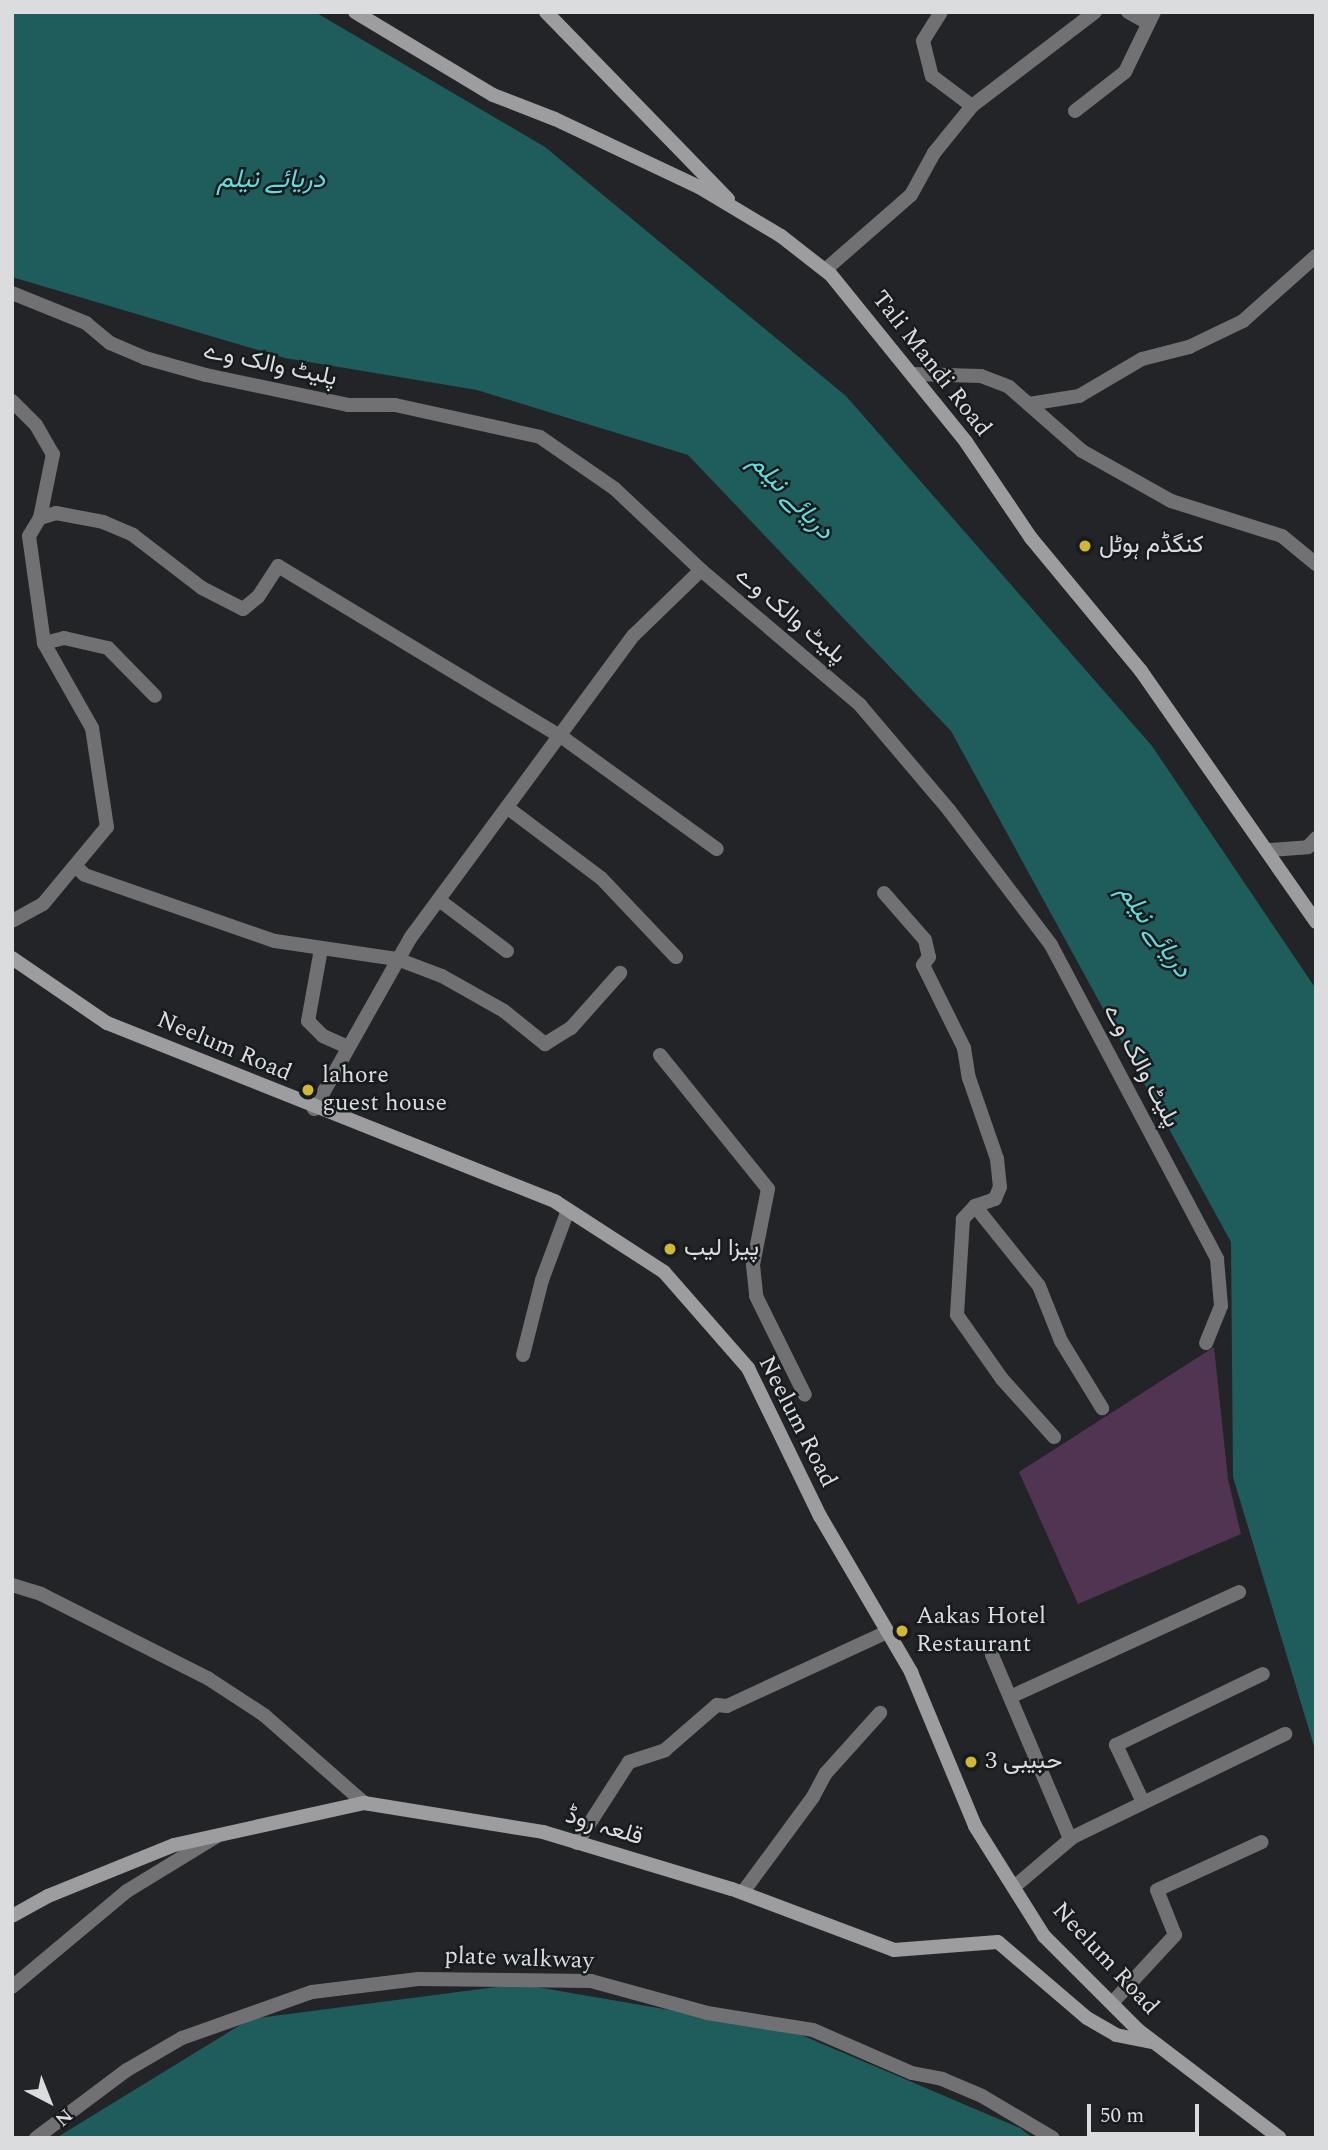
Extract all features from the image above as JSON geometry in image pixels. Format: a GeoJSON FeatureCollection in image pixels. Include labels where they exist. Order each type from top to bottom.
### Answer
{"type":"FeatureCollection","features":[{"type":"Feature","properties":{"kind":"street","name":"Tali Mandi Road"},"geometry":{"type":"LineString","coordinates":[[355,12],[493,95],[555,119],[699,187],[825,270],[914,374],[1031,538],[1149,681],[1269,850],[1316,922]]}},
{"type":"Feature","properties":{"kind":"street"},"geometry":{"type":"LineString","coordinates":[[546,12],[741,213]]}},
{"type":"Feature","properties":{"kind":"street"},"geometry":{"type":"LineString","coordinates":[[941,12],[923,41],[933,76],[972,106]]}},
{"type":"Feature","properties":{"kind":"street"},"geometry":{"type":"LineString","coordinates":[[825,270],[911,195],[934,153],[972,106],[1095,12]]}},
{"type":"Feature","properties":{"kind":"street"},"geometry":{"type":"LineString","coordinates":[[1075,110],[1125,72],[1150,17],[1128,12]]}},
{"type":"Feature","properties":{"kind":"street"},"geometry":{"type":"LineString","coordinates":[[1029,404],[1079,396],[1142,359],[1189,347],[1243,321],[1316,257]]}},
{"type":"Feature","properties":{"kind":"street","name":"پلیٹ والک وے"},"geometry":{"type":"LineString","coordinates":[[12,293],[86,323],[110,343],[145,358],[206,375],[348,405],[396,405],[540,437],[615,489],[701,570],[860,705],[949,810],[1051,945],[1217,1259],[1221,1306],[1206,1343]]}},
{"type":"Feature","properties":{"kind":"street"},"geometry":{"type":"LineString","coordinates":[[914,374],[981,376],[1009,387],[1082,451],[1171,501],[1282,536],[1316,564]]}},
{"type":"Feature","properties":{"kind":"street"},"geometry":{"type":"LineString","coordinates":[[12,401],[36,425],[53,454],[40,519],[29,536],[44,643],[92,728],[108,820],[103,835],[43,904],[12,921]]}},
{"type":"Feature","properties":{"kind":"street"},"geometry":{"type":"LineString","coordinates":[[40,519],[57,513],[113,526],[164,555],[202,588],[243,609],[258,597],[278,566],[562,737],[717,849]]}},
{"type":"Feature","properties":{"kind":"street"},"geometry":{"type":"LineString","coordinates":[[314,1109],[397,959],[439,900],[562,737],[634,635],[701,570]]}},
{"type":"Feature","properties":{"kind":"street"},"geometry":{"type":"LineString","coordinates":[[44,643],[64,638],[108,648],[155,696]]}},
{"type":"Feature","properties":{"kind":"street"},"geometry":{"type":"LineString","coordinates":[[508,808],[601,878],[676,957]]}},
{"type":"Feature","properties":{"kind":"street"},"geometry":{"type":"LineString","coordinates":[[1269,850],[1308,847],[1316,838]]}},
{"type":"Feature","properties":{"kind":"street"},"geometry":{"type":"LineString","coordinates":[[75,866],[85,875],[249,932],[321,949],[397,959],[442,976],[503,1011],[545,1044],[571,1028],[620,973]]}},
{"type":"Feature","properties":{"kind":"street"},"geometry":{"type":"LineString","coordinates":[[884,893],[925,940],[929,957],[923,965],[964,1048],[969,1078],[997,1159],[1000,1187],[995,1199],[975,1206],[963,1219],[957,1315],[1002,1379],[1054,1437]]}},
{"type":"Feature","properties":{"kind":"street"},"geometry":{"type":"LineString","coordinates":[[439,900],[507,951]]}},
{"type":"Feature","properties":{"kind":"street"},"geometry":{"type":"LineString","coordinates":[[321,949],[308,1021],[323,1036],[348,1047]]}},
{"type":"Feature","properties":{"kind":"street","name":"Neelum Road"},"geometry":{"type":"LineString","coordinates":[[12,958],[107,1023],[568,1210],[664,1272],[748,1368],[820,1517],[911,1672],[975,1826],[1044,1936],[1156,2043],[1280,2138]]}},
{"type":"Feature","properties":{"kind":"street"},"geometry":{"type":"LineString","coordinates":[[660,1055],[768,1189],[753,1265],[756,1296],[805,1395]]}},
{"type":"Feature","properties":{"kind":"street"},"geometry":{"type":"LineString","coordinates":[[975,1206],[1039,1286],[1061,1341],[1102,1408]]}},
{"type":"Feature","properties":{"kind":"street"},"geometry":{"type":"LineString","coordinates":[[523,1355],[541,1280],[568,1210]]}},
{"type":"Feature","properties":{"kind":"street"},"geometry":{"type":"LineString","coordinates":[[12,1585],[41,1594],[209,1679],[264,1715],[364,1803]]}},
{"type":"Feature","properties":{"kind":"street"},"geometry":{"type":"LineString","coordinates":[[1010,1697],[1240,1592]]}},
{"type":"Feature","properties":{"kind":"street"},"geometry":{"type":"LineString","coordinates":[[577,1843],[629,1762],[665,1750],[717,1705],[727,1706],[887,1632]]}},
{"type":"Feature","properties":{"kind":"street"},"geometry":{"type":"LineString","coordinates":[[992,1655],[1070,1839]]}},
{"type":"Feature","properties":{"kind":"street"},"geometry":{"type":"LineString","coordinates":[[1142,1800],[1116,1745],[1264,1674]]}},
{"type":"Feature","properties":{"kind":"street"},"geometry":{"type":"LineString","coordinates":[[743,1892],[806,1808],[826,1773],[880,1713]]}},
{"type":"Feature","properties":{"kind":"street"},"geometry":{"type":"LineString","coordinates":[[1014,1887],[1070,1839],[1142,1800],[1285,1734]]}},
{"type":"Feature","properties":{"kind":"street","name":"قلعہ روڈ"},"geometry":{"type":"LineString","coordinates":[[15,1909],[174,1845],[364,1803],[543,1832],[743,1892],[894,1950],[998,1942],[1087,2018],[1116,2035],[1156,2043]]}},
{"type":"Feature","properties":{"kind":"street"},"geometry":{"type":"LineString","coordinates":[[12,1987],[127,1891],[218,1835]]}},
{"type":"Feature","properties":{"kind":"street"},"geometry":{"type":"LineString","coordinates":[[1112,2003],[1175,1935],[1157,1890],[1262,1842]]}},
{"type":"Feature","properties":{"kind":"street","name":"plate walkway"},"geometry":{"type":"LineString","coordinates":[[36,2138],[127,2070],[194,2033],[312,1992],[444,1979],[590,1981],[707,2012],[813,2030],[912,2073],[942,2079],[982,2096],[1053,2138]]}},
{"type":"Feature","properties":{"kind":"shaded area"},"geometry":{"type":"Polygon","coordinates":[[[1214,1347],[1228,1479],[1241,1534],[1078,1604],[1019,1472],[1214,1347]]]}},
{"type":"Feature","properties":{"kind":"water","name":"دریائے نیلم"},"geometry":{"type":"Polygon","coordinates":[[[12,12],[315,12],[545,147],[846,396],[1152,746],[1316,989],[1316,1753],[1233,1477],[1231,1242],[951,731],[688,455],[477,390],[285,358],[12,277],[12,12]]]}},
{"type":"Feature","properties":{"kind":"water"},"geometry":{"type":"Polygon","coordinates":[[[519,1984],[792,2031],[1020,2128],[1033,2138],[56,2138],[250,2019],[519,1984]]]}},
{"type":"Feature","properties":{"kind":"place","name":"کنگڈم ہوٹل"},"geometry":{"type":"Point","coordinates":[1085,546]}},
{"type":"Feature","properties":{"kind":"place","name":"lahore guest house"},"geometry":{"type":"Point","coordinates":[308,1090]}},
{"type":"Feature","properties":{"kind":"place","name":"پیزا لیب"},"geometry":{"type":"Point","coordinates":[670,1249]}},
{"type":"Feature","properties":{"kind":"place","name":"Aakas Hotel Restaurant"},"geometry":{"type":"Point","coordinates":[902,1631]}},
{"type":"Feature","properties":{"kind":"place","name":"حبیبی 3"},"geometry":{"type":"Point","coordinates":[971,1762]}}]}
